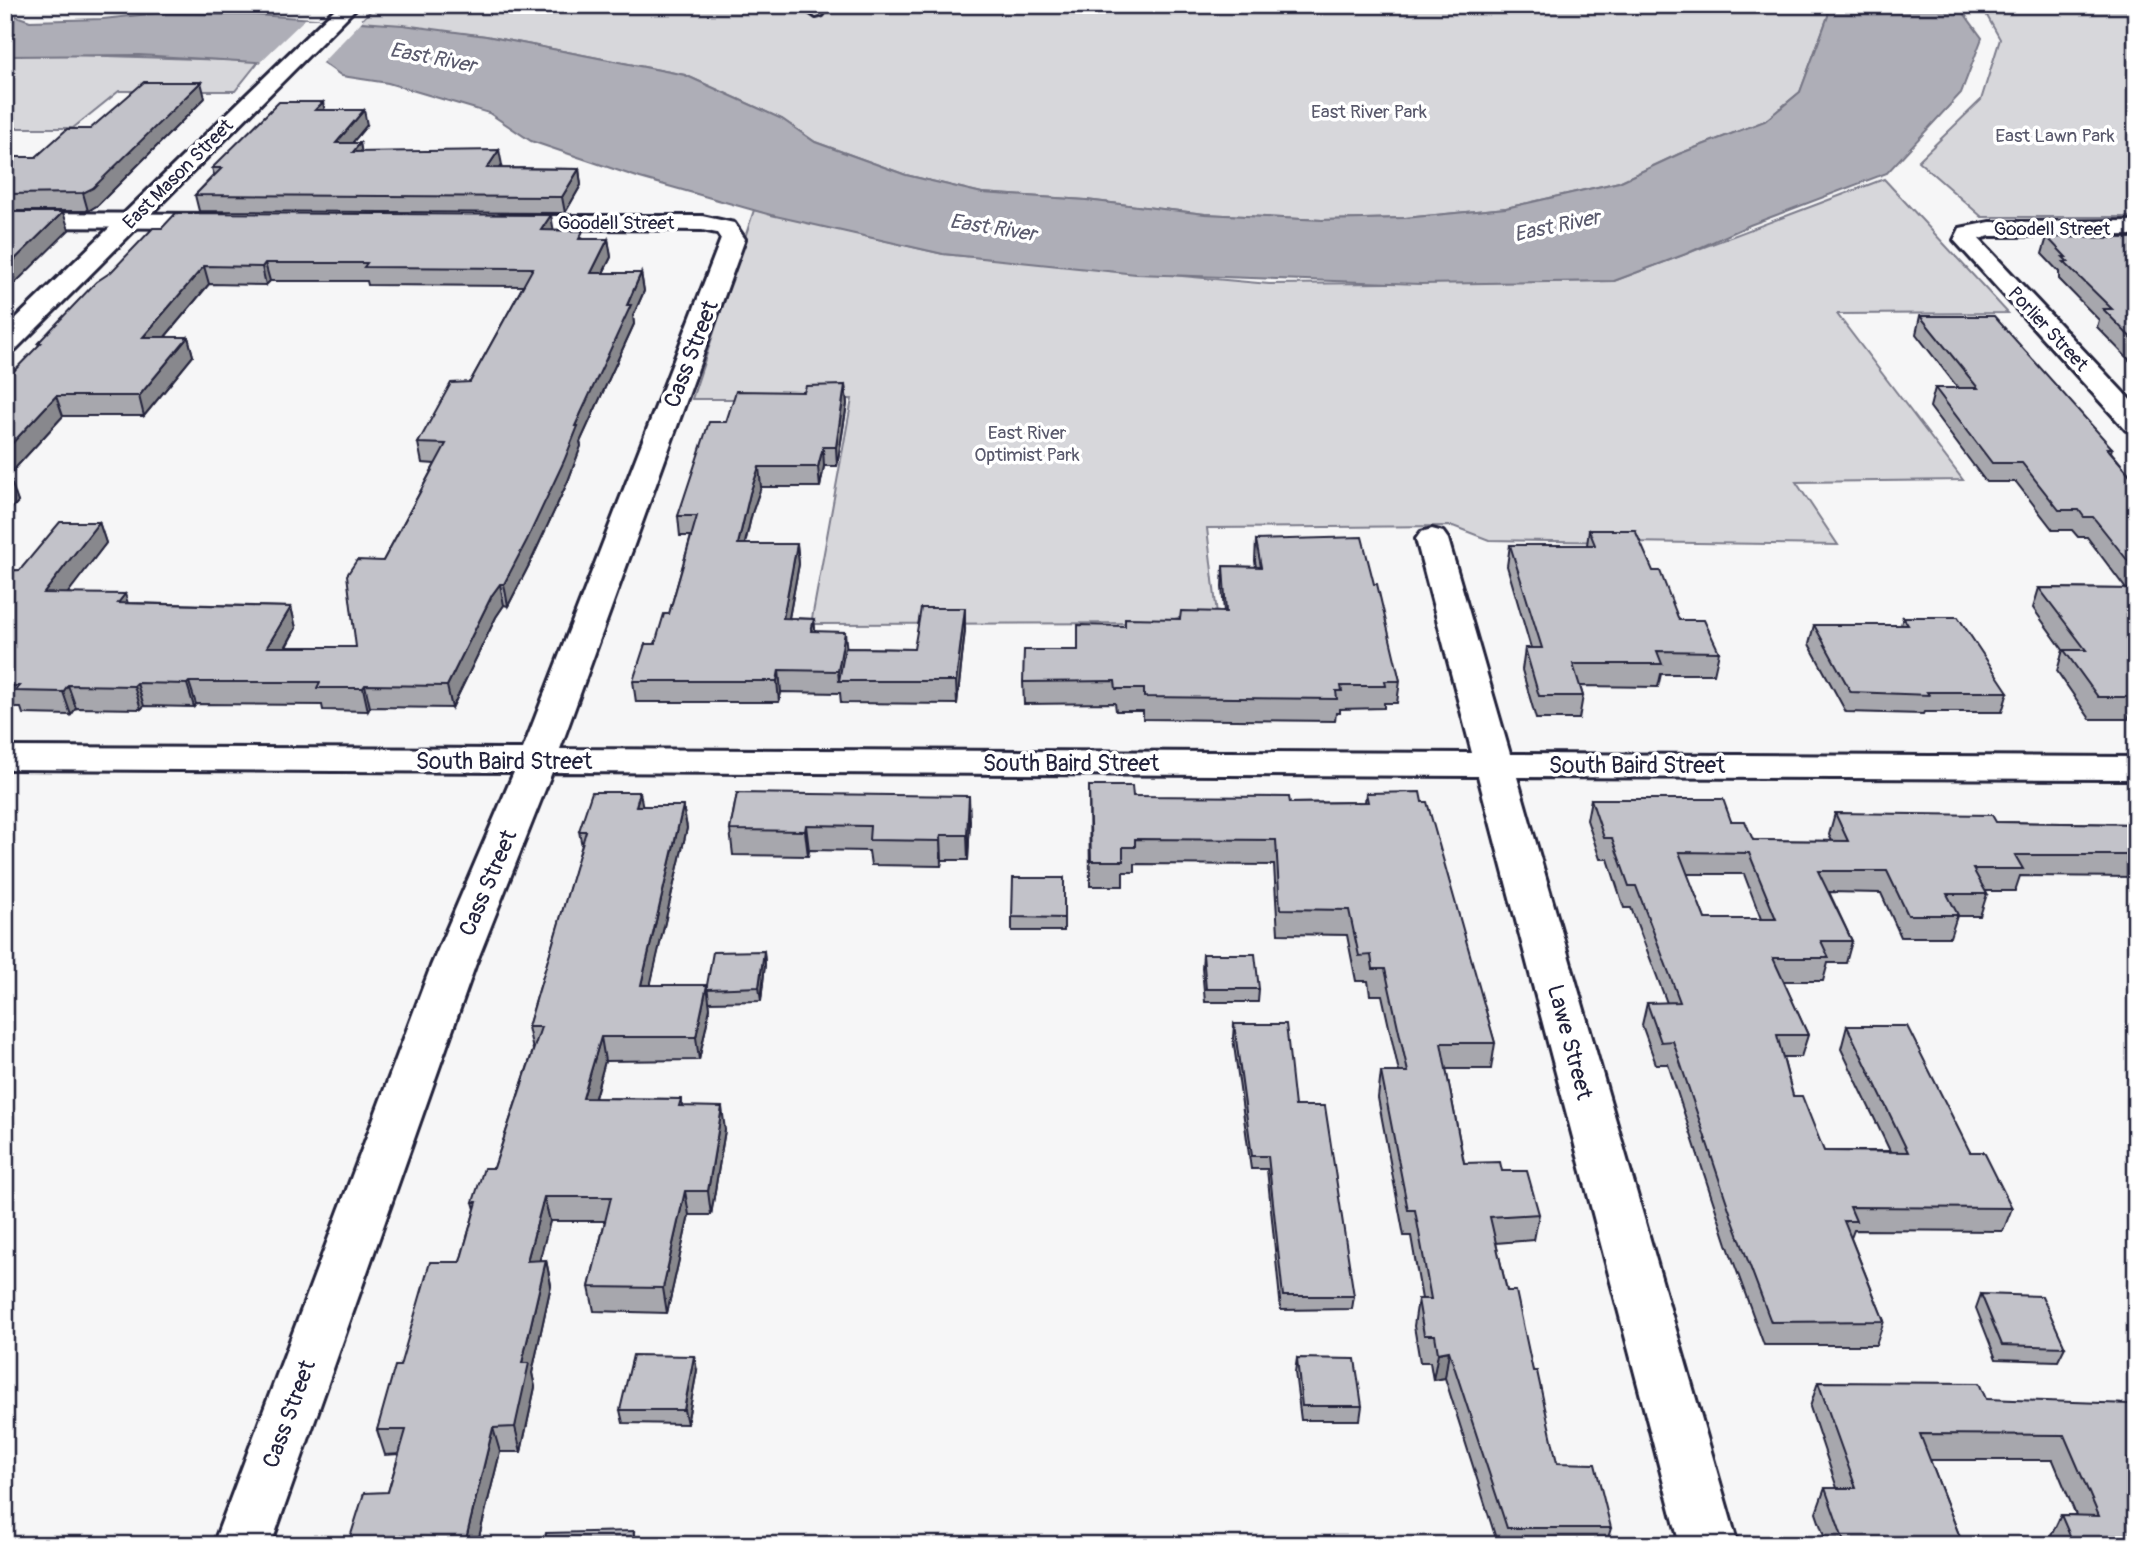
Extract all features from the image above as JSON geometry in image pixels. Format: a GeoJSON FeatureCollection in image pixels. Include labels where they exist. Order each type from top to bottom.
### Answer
{"type":"FeatureCollection","features":[{"type":"Feature","properties":{"kind":"street","name":"East Mason Street"},"geometry":{"type":"LineString","coordinates":[[5,344],[343,12]]}},
{"type":"Feature","properties":{"kind":"street"},"geometry":{"type":"LineString","coordinates":[[5,220],[244,221]]}},
{"type":"Feature","properties":{"kind":"street","name":"Goodell Street"},"geometry":{"type":"LineString","coordinates":[[481,223],[702,223],[723,226]]}},
{"type":"Feature","properties":{"kind":"street","name":"Cass Street"},"geometry":{"type":"LineString","coordinates":[[242,1545],[453,966],[537,761],[732,245],[733,234],[723,226]]}},
{"type":"Feature","properties":{"kind":"street","name":"Goodell Street"},"geometry":{"type":"LineString","coordinates":[[1969,233],[1990,229],[2136,228]]}},
{"type":"Feature","properties":{"kind":"street","name":"Porlier Street"},"geometry":{"type":"LineString","coordinates":[[1969,233],[1966,240],[1970,246],[2136,424]]}},
{"type":"Feature","properties":{"kind":"street","name":"Lawe Street"},"geometry":{"type":"LineString","coordinates":[[1432,539],[1709,1545]]}},
{"type":"Feature","properties":{"kind":"street","name":"South Baird Street"},"geometry":{"type":"LineString","coordinates":[[5,758],[2136,768]]}},
{"type":"Feature","properties":{"kind":"green space","name":"East River Park"},"geometry":{"type":"Polygon","coordinates":[[[376,5],[554,5],[816,11],[818,5],[1828,5],[1828,16],[1800,92],[1765,121],[1679,154],[1619,182],[1506,208],[1405,218],[1322,220],[1205,214],[1086,200],[982,193],[906,175],[815,142],[782,119],[685,75],[486,36],[360,22],[376,5]]]}},
{"type":"Feature","properties":{"kind":"green space","name":"East Lawn Park"},"geometry":{"type":"Polygon","coordinates":[[[1981,5],[2136,5],[2136,217],[1982,217],[1918,161],[1981,100],[2000,39],[1981,5]]]}},
{"type":"Feature","properties":{"kind":"green space"},"geometry":{"type":"Polygon","coordinates":[[[47,54],[259,61],[235,91],[119,91],[73,128],[5,128],[5,56],[47,54]]]}},
{"type":"Feature","properties":{"kind":"green space","name":"East River Optimist Park"},"geometry":{"type":"Polygon","coordinates":[[[1884,179],[2008,313],[1837,314],[1963,480],[1796,482],[1838,545],[1489,540],[1453,526],[1207,528],[1218,623],[811,624],[852,399],[692,399],[754,210],[943,254],[1269,284],[1614,281],[1884,179]]]}},
{"type":"Feature","properties":{"kind":"water","name":"East River"},"geometry":{"type":"Polygon","coordinates":[[[1828,5],[1958,5],[1982,38],[1961,93],[1887,173],[1614,281],[1420,284],[1136,274],[943,254],[771,215],[640,178],[531,141],[489,113],[388,83],[342,76],[322,62],[289,64],[139,55],[5,56],[5,12],[30,21],[103,19],[158,13],[256,15],[403,25],[486,36],[685,75],[782,119],[815,142],[906,175],[982,193],[1086,200],[1205,214],[1322,220],[1405,218],[1506,208],[1619,182],[1679,154],[1765,121],[1800,92],[1828,16],[1828,5]]]}},
{"type":"Feature","properties":{"kind":"pier"},"geometry":{"type":"Polygon","coordinates":[[[305,19],[364,19],[320,65],[258,64],[305,19]]]}},
{"type":"Feature","properties":{"kind":"building"},"geometry":{"type":"Polygon","coordinates":[[[144,82],[201,82],[93,188],[83,193],[5,194],[5,157],[36,157],[67,129],[90,129],[144,82]]]}},
{"type":"Feature","properties":{"kind":"building"},"geometry":{"type":"Polygon","coordinates":[[[279,102],[323,102],[315,110],[364,110],[336,143],[360,143],[353,152],[499,150],[487,168],[579,169],[562,197],[195,195],[222,168],[212,168],[279,102]]]}},
{"type":"Feature","properties":{"kind":"building"},"geometry":{"type":"Polygon","coordinates":[[[5,212],[63,212],[5,269],[5,212]]]}},
{"type":"Feature","properties":{"kind":"building"},"geometry":{"type":"Polygon","coordinates":[[[176,213],[551,215],[541,230],[583,231],[579,239],[608,239],[591,273],[641,273],[627,305],[631,305],[575,426],[578,426],[564,461],[527,540],[504,584],[500,584],[492,595],[447,686],[365,685],[363,688],[317,688],[320,682],[189,682],[137,683],[134,686],[68,685],[63,692],[15,691],[19,686],[5,686],[5,571],[20,570],[60,522],[99,522],[44,593],[125,594],[118,603],[291,607],[267,647],[356,647],[347,575],[357,560],[383,561],[446,444],[418,443],[451,383],[470,382],[533,268],[364,267],[367,263],[204,266],[143,337],[188,337],[139,396],[56,396],[5,451],[5,380],[96,282],[111,272],[153,228],[162,228],[176,213]]]}},
{"type":"Feature","properties":{"kind":"building"},"geometry":{"type":"Polygon","coordinates":[[[2047,237],[2136,238],[2136,343],[2103,309],[2112,309],[2064,262],[2068,262],[2063,257],[2066,257],[2047,237]]]}},
{"type":"Feature","properties":{"kind":"building"},"geometry":{"type":"Polygon","coordinates":[[[1920,316],[1994,316],[2112,448],[2107,448],[2136,482],[2136,571],[2093,517],[2084,517],[2079,510],[2059,510],[2022,463],[1992,463],[1935,388],[1978,388],[1920,316]]]}},
{"type":"Feature","properties":{"kind":"building"},"geometry":{"type":"Polygon","coordinates":[[[845,385],[836,447],[823,447],[818,467],[759,467],[738,544],[797,544],[783,618],[814,619],[811,631],[845,632],[838,671],[779,670],[777,681],[633,681],[645,644],[655,644],[664,614],[669,614],[697,516],[678,516],[709,422],[726,422],[736,391],[804,392],[806,386],[845,385]]]}},
{"type":"Feature","properties":{"kind":"building"},"geometry":{"type":"Polygon","coordinates":[[[1589,530],[1635,530],[1653,571],[1660,571],[1679,620],[1704,620],[1719,652],[1657,651],[1662,664],[1573,664],[1583,696],[1539,696],[1525,648],[1542,648],[1510,545],[1595,545],[1589,530]]]}},
{"type":"Feature","properties":{"kind":"building"},"geometry":{"type":"Polygon","coordinates":[[[1362,537],[1374,584],[1377,584],[1400,681],[1385,681],[1386,686],[1341,686],[1342,691],[1336,691],[1337,699],[1144,697],[1144,689],[1116,689],[1115,681],[1023,682],[1024,650],[1078,650],[1078,625],[1125,626],[1125,618],[1180,619],[1181,611],[1226,612],[1223,566],[1261,567],[1256,540],[1362,537]]]}},
{"type":"Feature","properties":{"kind":"building"},"geometry":{"type":"Polygon","coordinates":[[[2039,588],[2136,589],[2136,692],[2132,692],[2136,697],[2098,697],[2064,650],[2086,650],[2039,588]]]}},
{"type":"Feature","properties":{"kind":"building"},"geometry":{"type":"Polygon","coordinates":[[[921,608],[965,608],[956,681],[839,681],[845,648],[914,649],[921,608]]]}},
{"type":"Feature","properties":{"kind":"building"},"geometry":{"type":"Polygon","coordinates":[[[1903,617],[1958,617],[2008,692],[1927,692],[1929,695],[1851,692],[1814,625],[1908,625],[1903,617]]]}},
{"type":"Feature","properties":{"kind":"building"},"geometry":{"type":"Polygon","coordinates":[[[1089,786],[1132,786],[1133,796],[1289,797],[1290,803],[1368,802],[1366,793],[1420,792],[1422,802],[1427,802],[1495,1043],[1441,1043],[1464,1163],[1500,1162],[1502,1171],[1527,1171],[1539,1214],[1490,1217],[1507,1291],[1516,1291],[1557,1463],[1595,1464],[1611,1528],[1507,1528],[1449,1351],[1438,1353],[1435,1335],[1424,1335],[1418,1299],[1431,1299],[1415,1210],[1408,1210],[1381,1072],[1408,1072],[1385,969],[1373,969],[1371,955],[1359,956],[1349,910],[1280,909],[1276,840],[1135,839],[1135,847],[1123,847],[1123,861],[1091,861],[1089,786]]]}},
{"type":"Feature","properties":{"kind":"building"},"geometry":{"type":"Polygon","coordinates":[[[592,792],[640,792],[636,806],[683,806],[641,985],[707,985],[696,1037],[601,1037],[583,1098],[681,1099],[679,1106],[722,1107],[708,1191],[685,1191],[663,1288],[589,1287],[611,1197],[544,1197],[527,1261],[546,1260],[522,1363],[529,1363],[515,1427],[493,1428],[465,1543],[348,1544],[364,1493],[388,1492],[406,1430],[377,1430],[395,1366],[400,1366],[430,1262],[460,1262],[477,1202],[473,1202],[484,1168],[494,1168],[541,1027],[528,1027],[586,831],[579,831],[592,792]]]}},
{"type":"Feature","properties":{"kind":"building"},"geometry":{"type":"Polygon","coordinates":[[[737,793],[969,796],[967,835],[941,835],[940,841],[869,840],[870,826],[806,825],[805,831],[730,830],[737,793]]]}},
{"type":"Feature","properties":{"kind":"building"},"geometry":{"type":"Polygon","coordinates":[[[1591,799],[1723,799],[1731,821],[1745,821],[1753,840],[1848,841],[1835,813],[1992,815],[1996,822],[2136,824],[2136,855],[2015,855],[2023,869],[1973,869],[1987,894],[1947,894],[1958,915],[1908,915],[1887,871],[1818,871],[1852,941],[1821,941],[1829,958],[1773,958],[1808,1035],[1777,1035],[1793,1096],[1802,1096],[1824,1151],[1908,1152],[1847,1026],[1907,1026],[1970,1152],[1984,1152],[2012,1208],[1850,1207],[1856,1221],[1844,1221],[1884,1321],[1771,1322],[1733,1221],[1673,1041],[1661,1042],[1647,1003],[1680,1002],[1636,886],[1629,886],[1612,838],[1604,838],[1591,799]],[[1679,852],[1705,919],[1776,919],[1749,853],[1679,852]]]}},
{"type":"Feature","properties":{"kind":"building"},"geometry":{"type":"Polygon","coordinates":[[[1013,878],[1064,878],[1064,918],[1012,917],[1013,878]]]}},
{"type":"Feature","properties":{"kind":"building"},"geometry":{"type":"Polygon","coordinates":[[[764,951],[759,987],[707,989],[713,952],[764,951]]]}},
{"type":"Feature","properties":{"kind":"building"},"geometry":{"type":"Polygon","coordinates":[[[1203,954],[1255,954],[1259,989],[1206,989],[1203,954]]]}},
{"type":"Feature","properties":{"kind":"building"},"geometry":{"type":"Polygon","coordinates":[[[1234,1024],[1286,1024],[1295,1106],[1325,1106],[1354,1296],[1283,1296],[1268,1156],[1252,1156],[1234,1024]]]}},
{"type":"Feature","properties":{"kind":"building"},"geometry":{"type":"Polygon","coordinates":[[[1981,1294],[2042,1296],[2065,1347],[2002,1345],[1981,1294]]]}},
{"type":"Feature","properties":{"kind":"building"},"geometry":{"type":"Polygon","coordinates":[[[633,1355],[694,1356],[684,1410],[620,1410],[633,1355]]]}},
{"type":"Feature","properties":{"kind":"building"},"geometry":{"type":"Polygon","coordinates":[[[1297,1358],[1355,1359],[1362,1406],[1302,1406],[1297,1358]]]}},
{"type":"Feature","properties":{"kind":"building"},"geometry":{"type":"Polygon","coordinates":[[[1818,1382],[1979,1383],[1986,1399],[2130,1404],[2136,1417],[2136,1459],[2128,1459],[2136,1474],[2136,1545],[2074,1545],[2061,1515],[2099,1516],[2064,1435],[1920,1434],[1963,1545],[1845,1545],[1825,1488],[1856,1488],[1818,1382]]]}},
{"type":"Feature","properties":{"kind":"building"},"geometry":{"type":"Polygon","coordinates":[[[634,1531],[632,1545],[544,1545],[546,1533],[634,1531]]]}},
{"type":"Feature","properties":{"kind":"building"},"geometry":{"type":"Polygon","coordinates":[[[1364,1538],[1448,1540],[1449,1545],[1364,1545],[1364,1538]]]}}]}
